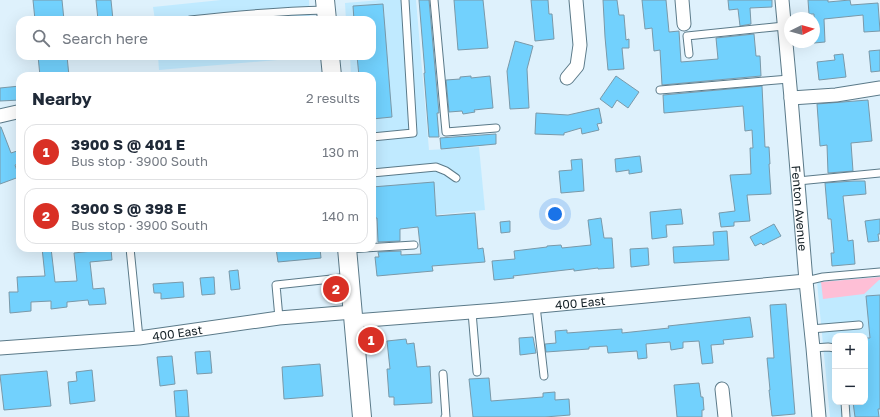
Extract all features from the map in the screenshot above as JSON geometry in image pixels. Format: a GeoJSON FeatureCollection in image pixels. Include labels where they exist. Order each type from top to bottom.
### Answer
{"type":"FeatureCollection","features":[{"type":"Feature","properties":{"kind":"main road"},"geometry":{"type":"LineString","coordinates":[[330,60],[332,72]]}},
{"type":"Feature","properties":{"kind":"main road"},"geometry":{"type":"LineString","coordinates":[[347,252],[362,417]]}},
{"type":"Feature","properties":{"kind":"street"},"geometry":{"type":"LineString","coordinates":[[567,78],[577,66],[580,45],[576,0]]}},
{"type":"Feature","properties":{"kind":"street"},"geometry":{"type":"LineString","coordinates":[[682,0],[684,24]]}},
{"type":"Feature","properties":{"kind":"street","name":"Fenton Avenue"},"geometry":{"type":"LineString","coordinates":[[782,0],[784,26]]}},
{"type":"Feature","properties":{"kind":"street","name":"Fenton Avenue"},"geometry":{"type":"LineString","coordinates":[[786,48],[819,417]]}},
{"type":"Feature","properties":{"kind":"street"},"geometry":{"type":"LineString","coordinates":[[791,98],[880,88]]}},
{"type":"Feature","properties":{"kind":"street"},"geometry":{"type":"LineString","coordinates":[[0,116],[16,112]]}},
{"type":"Feature","properties":{"kind":"street","name":"400 East"},"geometry":{"type":"LineString","coordinates":[[0,348],[139,338],[279,318],[472,312],[806,282]]}},
{"type":"Feature","properties":{"kind":"street"},"geometry":{"type":"LineString","coordinates":[[722,389],[724,417]]}},
{"type":"Feature","properties":{"kind":"lane"},"geometry":{"type":"LineString","coordinates":[[376,137],[413,133],[405,0]]}},
{"type":"Feature","properties":{"kind":"lane"},"geometry":{"type":"LineString","coordinates":[[434,0],[446,132],[496,128]]}},
{"type":"Feature","properties":{"kind":"lane"},"geometry":{"type":"LineString","coordinates":[[231,16],[326,10]]}},
{"type":"Feature","properties":{"kind":"lane"},"geometry":{"type":"LineString","coordinates":[[689,54],[687,36],[784,26]]}},
{"type":"Feature","properties":{"kind":"lane"},"geometry":{"type":"LineString","coordinates":[[660,90],[789,79]]}},
{"type":"Feature","properties":{"kind":"lane"},"geometry":{"type":"LineString","coordinates":[[376,173],[436,167],[446,171],[456,178]]}},
{"type":"Feature","properties":{"kind":"lane"},"geometry":{"type":"LineString","coordinates":[[798,181],[880,173]]}},
{"type":"Feature","properties":{"kind":"lane"},"geometry":{"type":"LineString","coordinates":[[376,248],[414,245]]}},
{"type":"Feature","properties":{"kind":"lane"},"geometry":{"type":"LineString","coordinates":[[130,252],[139,338]]}},
{"type":"Feature","properties":{"kind":"lane"},"geometry":{"type":"LineString","coordinates":[[806,282],[823,277],[880,272]]}},
{"type":"Feature","properties":{"kind":"lane"},"geometry":{"type":"LineString","coordinates":[[279,318],[276,285],[350,277]]}},
{"type":"Feature","properties":{"kind":"lane"},"geometry":{"type":"LineString","coordinates":[[536,306],[544,376]]}},
{"type":"Feature","properties":{"kind":"lane"},"geometry":{"type":"LineString","coordinates":[[472,312],[477,372]]}},
{"type":"Feature","properties":{"kind":"lane"},"geometry":{"type":"LineString","coordinates":[[811,329],[859,325]]}},
{"type":"Feature","properties":{"kind":"lane"},"geometry":{"type":"LineString","coordinates":[[813,348],[832,348]]}},
{"type":"Feature","properties":{"kind":"lane"},"geometry":{"type":"LineString","coordinates":[[443,374],[445,417]]}},
{"type":"Feature","properties":{"kind":"lane"},"geometry":{"type":"LineString","coordinates":[[845,405],[846,417]]}},
{"type":"Feature","properties":{"kind":"shaded area"},"geometry":{"type":"Polygon","coordinates":[[[221,0],[309,0],[310,16],[154,16],[153,7],[221,0]]]}},
{"type":"Feature","properties":{"kind":"shaded area"},"geometry":{"type":"Polygon","coordinates":[[[381,0],[416,0],[429,150],[479,147],[485,210],[376,221],[376,72],[351,72],[350,60],[376,60],[376,16],[346,16],[345,3],[381,0]]]}},
{"type":"Feature","properties":{"kind":"shaded area"},"geometry":{"type":"Polygon","coordinates":[[[158,60],[277,60],[159,70],[158,60]]]}},
{"type":"Feature","properties":{"kind":"shaded area"},"geometry":{"type":"Polygon","coordinates":[[[880,277],[880,417],[830,417],[817,282],[880,277]]]}},
{"type":"Feature","properties":{"kind":"shaded area"},"geometry":{"type":"Polygon","coordinates":[[[880,277],[880,280],[864,294],[823,299],[821,282],[880,277]]]}},
{"type":"Feature","properties":{"kind":"building"},"geometry":{"type":"Polygon","coordinates":[[[33,0],[62,0],[64,16],[35,16],[33,0]]]}},
{"type":"Feature","properties":{"kind":"building"},"geometry":{"type":"Polygon","coordinates":[[[96,0],[111,0],[113,16],[98,16],[96,0]]]}},
{"type":"Feature","properties":{"kind":"building"},"geometry":{"type":"Polygon","coordinates":[[[419,0],[429,0],[439,113],[437,113],[439,137],[429,137],[419,0]]]}},
{"type":"Feature","properties":{"kind":"building"},"geometry":{"type":"Polygon","coordinates":[[[454,0],[483,0],[488,48],[458,50],[454,0]]]}},
{"type":"Feature","properties":{"kind":"building"},"geometry":{"type":"Polygon","coordinates":[[[531,0],[548,0],[549,14],[552,14],[554,39],[535,41],[531,0]]]}},
{"type":"Feature","properties":{"kind":"building"},"geometry":{"type":"Polygon","coordinates":[[[603,0],[617,0],[619,15],[624,15],[626,40],[629,39],[629,48],[622,48],[624,69],[608,70],[603,0]]]}},
{"type":"Feature","properties":{"kind":"building"},"geometry":{"type":"Polygon","coordinates":[[[642,0],[666,0],[669,32],[679,31],[681,62],[718,59],[716,38],[754,34],[756,56],[760,56],[761,76],[662,85],[660,50],[654,51],[652,28],[645,29],[642,0]]]}},
{"type":"Feature","properties":{"kind":"building"},"geometry":{"type":"Polygon","coordinates":[[[728,0],[772,0],[772,7],[750,8],[751,24],[740,26],[738,9],[729,10],[728,0]]]}},
{"type":"Feature","properties":{"kind":"building"},"geometry":{"type":"Polygon","coordinates":[[[808,0],[828,0],[828,2],[850,0],[851,5],[878,3],[880,31],[864,32],[863,15],[824,19],[825,42],[820,42],[820,12],[809,12],[808,0]]]}},
{"type":"Feature","properties":{"kind":"building"},"geometry":{"type":"Polygon","coordinates":[[[383,4],[392,117],[376,119],[376,72],[359,72],[357,60],[376,60],[376,16],[354,16],[353,6],[383,4]]]}},
{"type":"Feature","properties":{"kind":"building"},"geometry":{"type":"Polygon","coordinates":[[[515,41],[533,46],[527,69],[529,108],[510,109],[507,71],[515,41]]]}},
{"type":"Feature","properties":{"kind":"building"},"geometry":{"type":"Polygon","coordinates":[[[880,50],[880,71],[871,72],[869,51],[880,50]]]}},
{"type":"Feature","properties":{"kind":"building"},"geometry":{"type":"Polygon","coordinates":[[[843,54],[846,77],[819,80],[817,62],[835,60],[834,55],[843,54]]]}},
{"type":"Feature","properties":{"kind":"building"},"geometry":{"type":"Polygon","coordinates":[[[38,60],[67,60],[69,72],[40,72],[38,60]]]}},
{"type":"Feature","properties":{"kind":"building"},"geometry":{"type":"Polygon","coordinates":[[[471,76],[471,78],[490,76],[493,108],[474,110],[475,112],[463,114],[462,111],[449,112],[446,80],[460,79],[460,77],[471,76]]]}},
{"type":"Feature","properties":{"kind":"building"},"geometry":{"type":"Polygon","coordinates":[[[616,76],[639,92],[628,108],[617,100],[612,108],[600,99],[616,76]]]}},
{"type":"Feature","properties":{"kind":"building"},"geometry":{"type":"Polygon","coordinates":[[[16,86],[16,100],[0,101],[0,88],[16,86]]]}},
{"type":"Feature","properties":{"kind":"building"},"geometry":{"type":"Polygon","coordinates":[[[762,86],[765,147],[769,147],[771,194],[747,195],[750,221],[734,222],[734,226],[721,227],[719,213],[735,211],[730,175],[751,174],[750,148],[753,148],[752,130],[745,131],[743,106],[664,113],[663,95],[762,86]]]}},
{"type":"Feature","properties":{"kind":"building"},"geometry":{"type":"Polygon","coordinates":[[[868,100],[872,141],[851,143],[853,171],[828,173],[827,145],[820,146],[817,104],[868,100]]]}},
{"type":"Feature","properties":{"kind":"building"},"geometry":{"type":"Polygon","coordinates":[[[599,108],[602,123],[597,124],[599,130],[582,134],[581,128],[564,133],[564,135],[535,134],[536,113],[568,115],[599,108]]]}},
{"type":"Feature","properties":{"kind":"building"},"geometry":{"type":"Polygon","coordinates":[[[1,127],[11,153],[16,151],[16,178],[0,184],[1,127]]]}},
{"type":"Feature","properties":{"kind":"building"},"geometry":{"type":"Polygon","coordinates":[[[496,134],[496,144],[441,149],[440,138],[496,134]]]}},
{"type":"Feature","properties":{"kind":"building"},"geometry":{"type":"Polygon","coordinates":[[[640,156],[642,172],[629,174],[629,170],[616,172],[615,159],[640,156]]]}},
{"type":"Feature","properties":{"kind":"building"},"geometry":{"type":"Polygon","coordinates":[[[582,159],[584,191],[561,193],[559,171],[572,170],[571,160],[582,159]]]}},
{"type":"Feature","properties":{"kind":"building"},"geometry":{"type":"Polygon","coordinates":[[[865,181],[866,194],[843,196],[848,241],[853,240],[855,264],[832,266],[831,253],[834,253],[831,219],[828,219],[825,183],[865,181]]]}},
{"type":"Feature","properties":{"kind":"building"},"geometry":{"type":"Polygon","coordinates":[[[434,182],[436,216],[475,213],[478,249],[483,248],[485,262],[432,266],[433,271],[377,276],[375,257],[379,257],[378,252],[401,251],[401,255],[421,254],[418,227],[400,229],[400,241],[378,242],[376,187],[434,182]]]}},
{"type":"Feature","properties":{"kind":"building"},"geometry":{"type":"Polygon","coordinates":[[[681,209],[683,224],[666,225],[667,237],[652,239],[650,212],[681,209]]]}},
{"type":"Feature","properties":{"kind":"building"},"geometry":{"type":"Polygon","coordinates":[[[601,218],[604,238],[612,238],[614,268],[574,271],[574,269],[513,276],[514,278],[494,280],[492,261],[515,259],[514,251],[547,246],[561,245],[562,248],[591,245],[588,220],[601,218]]]}},
{"type":"Feature","properties":{"kind":"building"},"geometry":{"type":"Polygon","coordinates":[[[880,219],[880,234],[878,234],[879,241],[868,242],[865,221],[880,219]]]}},
{"type":"Feature","properties":{"kind":"building"},"geometry":{"type":"Polygon","coordinates":[[[510,221],[510,232],[501,233],[500,222],[510,221]]]}},
{"type":"Feature","properties":{"kind":"building"},"geometry":{"type":"Polygon","coordinates":[[[774,224],[781,236],[763,245],[761,243],[755,246],[750,237],[774,224]]]}},
{"type":"Feature","properties":{"kind":"building"},"geometry":{"type":"Polygon","coordinates":[[[727,231],[729,260],[674,263],[673,247],[714,245],[713,232],[727,231]]]}},
{"type":"Feature","properties":{"kind":"building"},"geometry":{"type":"Polygon","coordinates":[[[648,248],[649,265],[631,267],[630,249],[648,248]]]}},
{"type":"Feature","properties":{"kind":"building"},"geometry":{"type":"Polygon","coordinates":[[[42,252],[51,252],[55,282],[77,281],[74,253],[111,252],[112,260],[90,262],[93,289],[104,288],[106,304],[89,305],[88,300],[67,302],[67,307],[51,309],[51,301],[31,302],[31,311],[10,313],[9,292],[18,292],[17,277],[45,276],[42,252]]]}},
{"type":"Feature","properties":{"kind":"building"},"geometry":{"type":"Polygon","coordinates":[[[277,252],[320,252],[321,258],[278,262],[277,252]]]}},
{"type":"Feature","properties":{"kind":"building"},"geometry":{"type":"Polygon","coordinates":[[[238,270],[240,289],[231,290],[229,271],[238,270]]]}},
{"type":"Feature","properties":{"kind":"building"},"geometry":{"type":"Polygon","coordinates":[[[214,277],[215,294],[202,295],[200,278],[214,277]]]}},
{"type":"Feature","properties":{"kind":"building"},"geometry":{"type":"Polygon","coordinates":[[[183,282],[184,297],[161,299],[161,293],[154,293],[153,284],[183,282]]]}},
{"type":"Feature","properties":{"kind":"building"},"geometry":{"type":"Polygon","coordinates":[[[880,295],[879,417],[855,417],[853,405],[868,405],[868,338],[870,338],[866,296],[880,295]]]}},
{"type":"Feature","properties":{"kind":"building"},"geometry":{"type":"Polygon","coordinates":[[[786,304],[795,414],[772,416],[767,358],[774,358],[770,305],[786,304]]]}},
{"type":"Feature","properties":{"kind":"building"},"geometry":{"type":"Polygon","coordinates":[[[750,317],[753,337],[723,340],[724,344],[711,345],[713,363],[702,364],[699,341],[683,342],[683,348],[671,350],[670,342],[646,344],[647,358],[638,359],[637,351],[608,353],[607,346],[589,347],[589,349],[546,352],[545,344],[556,343],[555,331],[567,330],[567,333],[622,329],[622,333],[669,328],[668,326],[750,317]]]}},
{"type":"Feature","properties":{"kind":"building"},"geometry":{"type":"Polygon","coordinates":[[[533,337],[536,353],[520,355],[519,338],[533,337]]]}},
{"type":"Feature","properties":{"kind":"building"},"geometry":{"type":"Polygon","coordinates":[[[406,339],[407,344],[414,343],[417,367],[430,366],[432,403],[394,405],[394,397],[389,397],[387,369],[390,369],[387,341],[406,339]]]}},
{"type":"Feature","properties":{"kind":"building"},"geometry":{"type":"Polygon","coordinates":[[[210,351],[212,373],[197,374],[195,352],[210,351]]]}},
{"type":"Feature","properties":{"kind":"building"},"geometry":{"type":"Polygon","coordinates":[[[172,356],[175,384],[160,386],[157,357],[172,356]]]}},
{"type":"Feature","properties":{"kind":"building"},"geometry":{"type":"Polygon","coordinates":[[[320,364],[323,396],[284,399],[282,367],[320,364]]]}},
{"type":"Feature","properties":{"kind":"building"},"geometry":{"type":"Polygon","coordinates":[[[92,370],[95,401],[70,404],[68,382],[77,381],[76,372],[92,370]]]}},
{"type":"Feature","properties":{"kind":"building"},"geometry":{"type":"Polygon","coordinates":[[[47,371],[51,406],[4,410],[0,375],[47,371]]]}},
{"type":"Feature","properties":{"kind":"building"},"geometry":{"type":"Polygon","coordinates":[[[489,378],[491,401],[543,397],[543,393],[555,392],[555,400],[569,399],[570,415],[545,417],[473,417],[469,379],[489,378]]]}},
{"type":"Feature","properties":{"kind":"building"},"geometry":{"type":"Polygon","coordinates":[[[699,383],[701,397],[703,397],[704,410],[702,410],[702,417],[677,417],[674,385],[699,383]]]}},
{"type":"Feature","properties":{"kind":"building"},"geometry":{"type":"Polygon","coordinates":[[[187,390],[189,417],[176,417],[174,391],[187,390]]]}},
{"type":"Feature","properties":{"kind":"place","name":"3900 S @ 398 E"},"geometry":{"type":"Point","coordinates":[336,289]}},
{"type":"Feature","properties":{"kind":"place","name":"3900 S @ 401 E"},"geometry":{"type":"Point","coordinates":[371,340]}}]}
